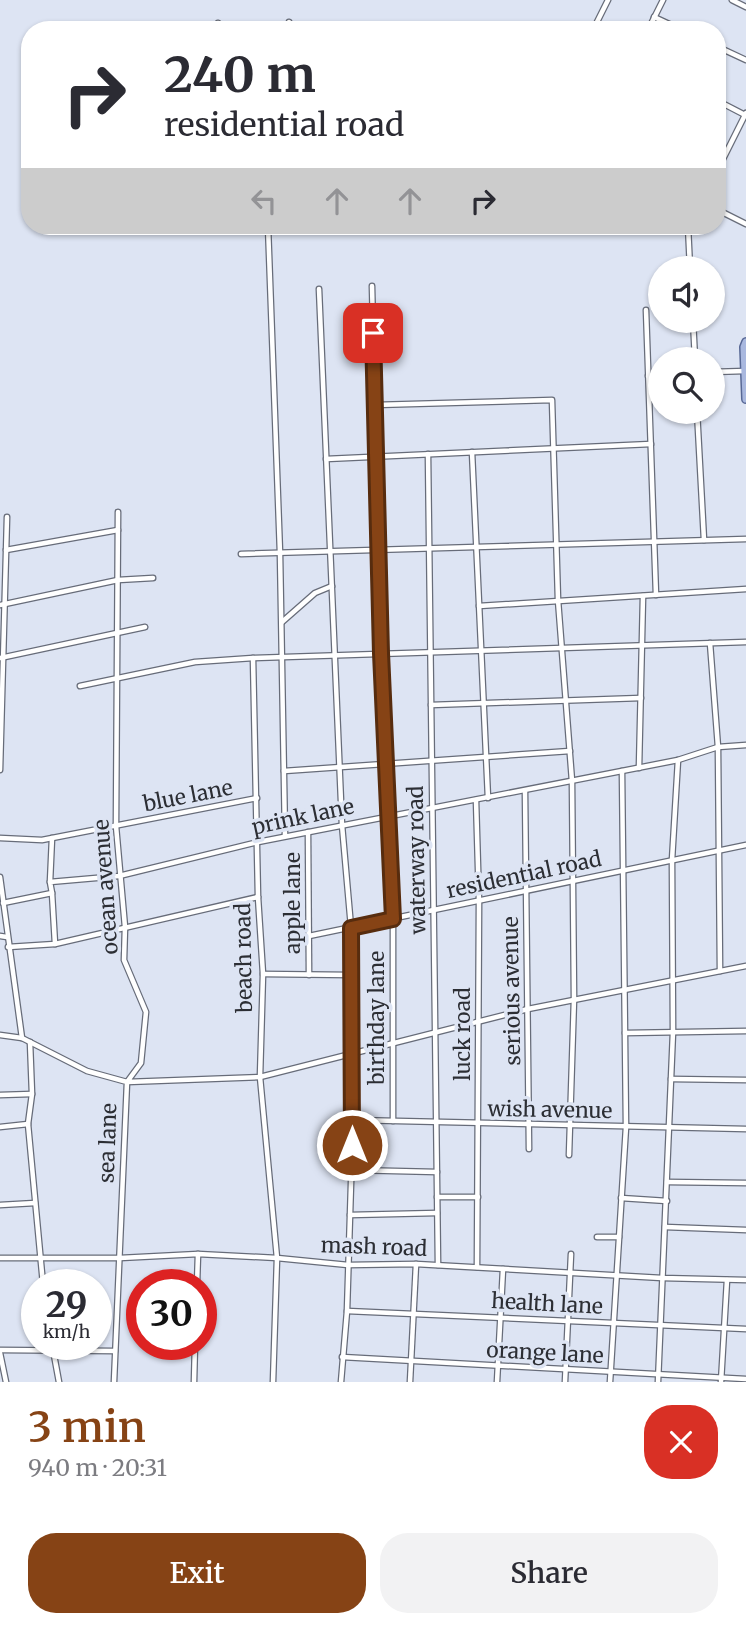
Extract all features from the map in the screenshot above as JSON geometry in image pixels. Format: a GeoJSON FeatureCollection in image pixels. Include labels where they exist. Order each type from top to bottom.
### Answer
{"type":"FeatureCollection","features":[{"type":"Feature","properties":{"kind":"main road"},"geometry":{"type":"LineString","coordinates":[[746,342],[746,399]]}},
{"type":"Feature","properties":{"kind":"street"},"geometry":{"type":"LineString","coordinates":[[598,21],[608,0]]}},
{"type":"Feature","properties":{"kind":"street"},"geometry":{"type":"LineString","coordinates":[[652,21],[663,0]]}},
{"type":"Feature","properties":{"kind":"street"},"geometry":{"type":"LineString","coordinates":[[732,0],[746,7]]}},
{"type":"Feature","properties":{"kind":"street"},"geometry":{"type":"LineString","coordinates":[[654,17],[663,21]]}},
{"type":"Feature","properties":{"kind":"street"},"geometry":{"type":"LineString","coordinates":[[726,51],[746,60]]}},
{"type":"Feature","properties":{"kind":"street"},"geometry":{"type":"LineString","coordinates":[[726,105],[746,114],[726,153]]}},
{"type":"Feature","properties":{"kind":"street"},"geometry":{"type":"LineString","coordinates":[[726,214],[746,224]]}},
{"type":"Feature","properties":{"kind":"street"},"geometry":{"type":"LineString","coordinates":[[268,235],[282,623],[285,836]]}},
{"type":"Feature","properties":{"kind":"street"},"geometry":{"type":"LineString","coordinates":[[689,235],[690,256]]}},
{"type":"Feature","properties":{"kind":"street","name":"birthday lane"},"geometry":{"type":"LineString","coordinates":[[372,286],[381,653],[393,919],[393,1121]]}},
{"type":"Feature","properties":{"kind":"street"},"geometry":{"type":"LineString","coordinates":[[319,289],[342,825],[351,928],[352,1170],[347,1311],[341,1382]]}},
{"type":"Feature","properties":{"kind":"street"},"geometry":{"type":"LineString","coordinates":[[646,310],[648,376]]}},
{"type":"Feature","properties":{"kind":"street"},"geometry":{"type":"LineString","coordinates":[[725,371],[745,370]]}},
{"type":"Feature","properties":{"kind":"street"},"geometry":{"type":"LineString","coordinates":[[375,405],[552,400],[558,600],[572,781],[574,999],[569,1155]]}},
{"type":"Feature","properties":{"kind":"street"},"geometry":{"type":"LineString","coordinates":[[650,424],[656,595]]}},
{"type":"Feature","properties":{"kind":"street"},"geometry":{"type":"LineString","coordinates":[[698,424],[704,540]]}},
{"type":"Feature","properties":{"kind":"street"},"geometry":{"type":"LineString","coordinates":[[326,459],[651,444]]}},
{"type":"Feature","properties":{"kind":"street"},"geometry":{"type":"LineString","coordinates":[[472,452],[488,798]]}},
{"type":"Feature","properties":{"kind":"street","name":"waterway road"},"geometry":{"type":"LineString","coordinates":[[428,454],[438,1265]]}},
{"type":"Feature","properties":{"kind":"street","name":"ocean avenue"},"geometry":{"type":"LineString","coordinates":[[118,512],[116,826],[125,928],[124,960],[146,1012],[141,1063],[127,1082]]}},
{"type":"Feature","properties":{"kind":"street"},"geometry":{"type":"LineString","coordinates":[[0,770],[7,517]]}},
{"type":"Feature","properties":{"kind":"street"},"geometry":{"type":"LineString","coordinates":[[6,550],[118,530]]}},
{"type":"Feature","properties":{"kind":"street"},"geometry":{"type":"LineString","coordinates":[[242,554],[746,539]]}},
{"type":"Feature","properties":{"kind":"street"},"geometry":{"type":"LineString","coordinates":[[3,605],[118,580],[153,578]]}},
{"type":"Feature","properties":{"kind":"street"},"geometry":{"type":"LineString","coordinates":[[282,623],[315,593],[332,586]]}},
{"type":"Feature","properties":{"kind":"street"},"geometry":{"type":"LineString","coordinates":[[479,606],[746,589]]}},
{"type":"Feature","properties":{"kind":"street"},"geometry":{"type":"LineString","coordinates":[[639,768],[643,596]]}},
{"type":"Feature","properties":{"kind":"street"},"geometry":{"type":"LineString","coordinates":[[2,657],[145,627]]}},
{"type":"Feature","properties":{"kind":"street"},"geometry":{"type":"LineString","coordinates":[[80,686],[195,662],[253,657],[746,642]]}},
{"type":"Feature","properties":{"kind":"street"},"geometry":{"type":"LineString","coordinates":[[710,643],[718,747],[720,971]]}},
{"type":"Feature","properties":{"kind":"street","name":"beach road"},"geometry":{"type":"LineString","coordinates":[[253,657],[258,897],[263,974],[260,1077],[277,1258],[273,1382]]}},
{"type":"Feature","properties":{"kind":"street"},"geometry":{"type":"LineString","coordinates":[[431,705],[641,698]]}},
{"type":"Feature","properties":{"kind":"street","name":"prink lane"},"geometry":{"type":"LineString","coordinates":[[50,882],[119,876],[285,836],[678,760],[718,747],[746,745]]}},
{"type":"Feature","properties":{"kind":"street"},"geometry":{"type":"LineString","coordinates":[[284,771],[570,751]]}},
{"type":"Feature","properties":{"kind":"street"},"geometry":{"type":"LineString","coordinates":[[658,1382],[673,1032],[672,860],[678,760]]}},
{"type":"Feature","properties":{"kind":"street"},"geometry":{"type":"LineString","coordinates":[[610,1382],[626,1127],[622,771]]}},
{"type":"Feature","properties":{"kind":"street","name":"serious avenue"},"geometry":{"type":"LineString","coordinates":[[525,791],[529,1149]]}},
{"type":"Feature","properties":{"kind":"street","name":"blue lane"},"geometry":{"type":"LineString","coordinates":[[0,838],[42,840],[257,799]]}},
{"type":"Feature","properties":{"kind":"street","name":"luck road"},"geometry":{"type":"LineString","coordinates":[[476,800],[479,901],[477,1268]]}},
{"type":"Feature","properties":{"kind":"street","name":"apple lane"},"geometry":{"type":"LineString","coordinates":[[309,832],[309,975]]}},
{"type":"Feature","properties":{"kind":"street"},"geometry":{"type":"LineString","coordinates":[[52,838],[50,882],[55,944]]}},
{"type":"Feature","properties":{"kind":"street","name":"residential road"},"geometry":{"type":"LineString","coordinates":[[309,936],[746,845]]}},
{"type":"Feature","properties":{"kind":"street"},"geometry":{"type":"LineString","coordinates":[[0,877],[22,1038]]}},
{"type":"Feature","properties":{"kind":"street"},"geometry":{"type":"LineString","coordinates":[[3,903],[52,894]]}},
{"type":"Feature","properties":{"kind":"street"},"geometry":{"type":"LineString","coordinates":[[8,947],[55,944],[258,897]]}},
{"type":"Feature","properties":{"kind":"street"},"geometry":{"type":"LineString","coordinates":[[0,936],[7,937]]}},
{"type":"Feature","properties":{"kind":"street"},"geometry":{"type":"LineString","coordinates":[[127,1082],[260,1077],[479,1020],[746,965]]}},
{"type":"Feature","properties":{"kind":"street"},"geometry":{"type":"LineString","coordinates":[[263,974],[351,975]]}},
{"type":"Feature","properties":{"kind":"street"},"geometry":{"type":"LineString","coordinates":[[625,1033],[746,1031]]}},
{"type":"Feature","properties":{"kind":"street","name":"sea lane"},"geometry":{"type":"LineString","coordinates":[[0,1035],[22,1038],[87,1071],[127,1082],[114,1382]]}},
{"type":"Feature","properties":{"kind":"street"},"geometry":{"type":"LineString","coordinates":[[30,1042],[32,1094],[28,1125],[41,1269]]}},
{"type":"Feature","properties":{"kind":"street"},"geometry":{"type":"LineString","coordinates":[[671,1079],[746,1080]]}},
{"type":"Feature","properties":{"kind":"street"},"geometry":{"type":"LineString","coordinates":[[0,1094],[32,1094]]}},
{"type":"Feature","properties":{"kind":"street","name":"wish avenue"},"geometry":{"type":"LineString","coordinates":[[353,1120],[479,1125],[746,1129]]}},
{"type":"Feature","properties":{"kind":"street"},"geometry":{"type":"LineString","coordinates":[[0,1127],[28,1125]]}},
{"type":"Feature","properties":{"kind":"street"},"geometry":{"type":"LineString","coordinates":[[352,1170],[436,1172]]}},
{"type":"Feature","properties":{"kind":"street"},"geometry":{"type":"LineString","coordinates":[[667,1182],[746,1183]]}},
{"type":"Feature","properties":{"kind":"street"},"geometry":{"type":"LineString","coordinates":[[437,1197],[478,1197]]}},
{"type":"Feature","properties":{"kind":"street"},"geometry":{"type":"LineString","coordinates":[[621,1198],[667,1200]]}},
{"type":"Feature","properties":{"kind":"street"},"geometry":{"type":"LineString","coordinates":[[0,1205],[35,1203]]}},
{"type":"Feature","properties":{"kind":"street"},"geometry":{"type":"LineString","coordinates":[[350,1215],[437,1213]]}},
{"type":"Feature","properties":{"kind":"street"},"geometry":{"type":"LineString","coordinates":[[665,1227],[746,1230]]}},
{"type":"Feature","properties":{"kind":"street"},"geometry":{"type":"LineString","coordinates":[[597,1237],[619,1237]]}},
{"type":"Feature","properties":{"kind":"street"},"geometry":{"type":"LineString","coordinates":[[198,1254],[198,1269]]}},
{"type":"Feature","properties":{"kind":"street","name":"mash road"},"geometry":{"type":"LineString","coordinates":[[0,1258],[120,1258],[198,1254],[348,1265],[416,1264],[617,1276],[746,1280]]}},
{"type":"Feature","properties":{"kind":"street"},"geometry":{"type":"LineString","coordinates":[[565,1382],[571,1254]]}},
{"type":"Feature","properties":{"kind":"street"},"geometry":{"type":"LineString","coordinates":[[410,1382],[416,1264]]}},
{"type":"Feature","properties":{"kind":"street"},"geometry":{"type":"LineString","coordinates":[[497,1382],[502,1269]]}},
{"type":"Feature","properties":{"kind":"street"},"geometry":{"type":"LineString","coordinates":[[721,1380],[727,1280]]}},
{"type":"Feature","properties":{"kind":"street","name":"health lane"},"geometry":{"type":"LineString","coordinates":[[347,1311],[746,1329]]}},
{"type":"Feature","properties":{"kind":"street"},"geometry":{"type":"LineString","coordinates":[[6,1382],[0,1352],[21,1350]]}},
{"type":"Feature","properties":{"kind":"street","name":"orange lane"},"geometry":{"type":"LineString","coordinates":[[342,1357],[658,1374],[721,1380],[746,1378]]}},
{"type":"Feature","properties":{"kind":"street"},"geometry":{"type":"LineString","coordinates":[[55,1360],[59,1382]]}},
{"type":"Feature","properties":{"kind":"street"},"geometry":{"type":"LineString","coordinates":[[194,1382],[195,1360]]}},
{"type":"Feature","properties":{"kind":"route"},"geometry":{"type":"LineString","coordinates":[[352,1145],[351,928],[393,919],[381,653],[373,333]]}}]}
